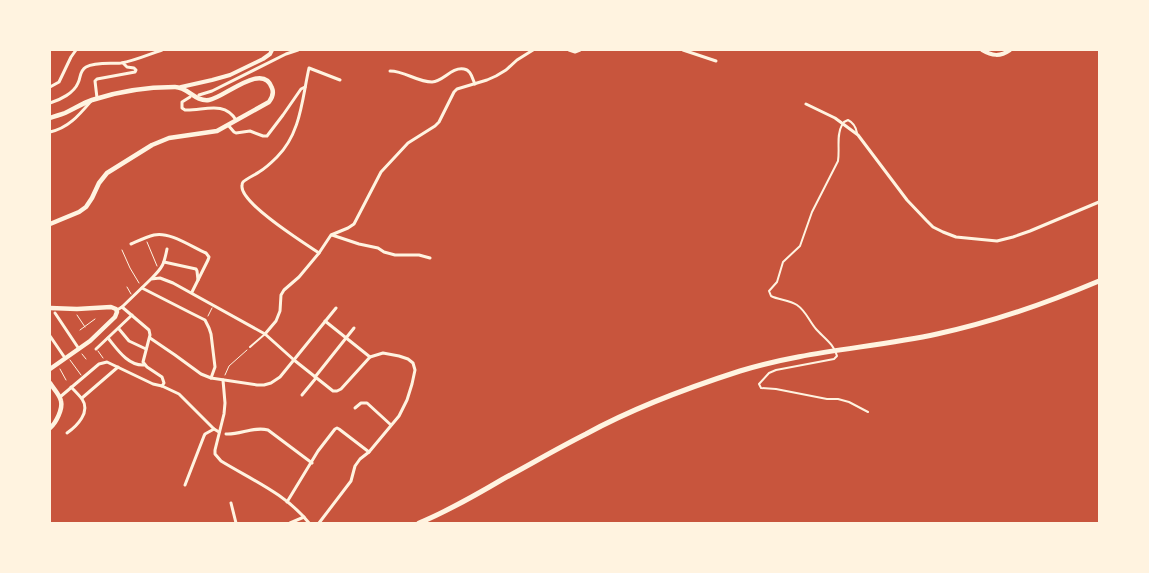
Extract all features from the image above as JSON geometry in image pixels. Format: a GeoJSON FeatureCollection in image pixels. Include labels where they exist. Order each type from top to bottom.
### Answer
{"type":"FeatureCollection","features":[{"type":"Feature","properties":{"kind":"main road"},"geometry":{"type":"LineString","coordinates":[[50,118],[111,94],[157,87],[181,87],[205,101],[213,100],[246,81],[256,78],[269,82],[273,93],[269,102],[217,130],[209,133],[169,138],[152,146],[107,173],[99,183],[86,207],[79,212],[50,224]]}},
{"type":"Feature","properties":{"kind":"main road"},"geometry":{"type":"LineString","coordinates":[[419,523],[465,501],[588,432],[633,410],[668,396],[775,361],[911,339],[976,324],[1063,296],[1099,281]]}},
{"type":"Feature","properties":{"kind":"main road"},"geometry":{"type":"LineString","coordinates":[[50,308],[77,310],[111,307],[117,310],[115,317],[90,341],[67,358],[52,366]]}},
{"type":"Feature","properties":{"kind":"main road"},"geometry":{"type":"LineString","coordinates":[[50,383],[62,402],[56,420],[50,428]]}},
{"type":"Feature","properties":{"kind":"street"},"geometry":{"type":"LineString","coordinates":[[50,86],[59,82],[76,50]]}},
{"type":"Feature","properties":{"kind":"street"},"geometry":{"type":"LineString","coordinates":[[50,103],[62,99],[76,88],[80,82],[82,70],[85,67],[122,62],[162,50]]}},
{"type":"Feature","properties":{"kind":"street"},"geometry":{"type":"LineString","coordinates":[[181,87],[230,75],[264,59],[272,50]]}},
{"type":"Feature","properties":{"kind":"street"},"geometry":{"type":"LineString","coordinates":[[199,95],[212,91],[286,54],[298,50]]}},
{"type":"Feature","properties":{"kind":"street"},"geometry":{"type":"LineString","coordinates":[[265,334],[276,321],[284,290],[319,253],[331,235],[354,224],[381,172],[408,143],[439,122],[454,92],[462,87],[496,76],[533,50]]}},
{"type":"Feature","properties":{"kind":"street"},"geometry":{"type":"LineString","coordinates":[[569,50],[576,52],[580,50]]}},
{"type":"Feature","properties":{"kind":"street"},"geometry":{"type":"LineString","coordinates":[[683,50],[716,61]]}},
{"type":"Feature","properties":{"kind":"street"},"geometry":{"type":"LineString","coordinates":[[982,50],[990,55],[998,55],[1010,50]]}},
{"type":"Feature","properties":{"kind":"street"},"geometry":{"type":"LineString","coordinates":[[50,132],[76,119],[95,99],[96,79],[135,72],[134,68],[127,67],[122,62]]}},
{"type":"Feature","properties":{"kind":"street"},"geometry":{"type":"LineString","coordinates":[[319,253],[268,218],[251,203],[242,187],[244,182],[277,157],[293,136],[306,92],[305,87],[310,68],[340,80]]}},
{"type":"Feature","properties":{"kind":"street"},"geometry":{"type":"LineString","coordinates":[[390,71],[434,82],[451,72],[466,69],[470,72],[474,84]]}},
{"type":"Feature","properties":{"kind":"street"},"geometry":{"type":"LineString","coordinates":[[228,125],[236,133],[250,131],[267,136],[301,89],[305,87]]}},
{"type":"Feature","properties":{"kind":"street"},"geometry":{"type":"LineString","coordinates":[[190,97],[182,102],[182,108],[185,110],[223,109],[232,114],[236,121]]}},
{"type":"Feature","properties":{"kind":"street"},"geometry":{"type":"LineString","coordinates":[[806,104],[834,118],[858,136],[907,200],[926,220],[933,227],[956,237],[997,241],[1030,231],[1099,202]]}},
{"type":"Feature","properties":{"kind":"street"},"geometry":{"type":"LineString","coordinates":[[131,244],[154,235],[162,234],[179,239],[208,254],[208,260],[192,292]]}},
{"type":"Feature","properties":{"kind":"street"},"geometry":{"type":"LineString","coordinates":[[331,235],[378,248],[395,255],[419,255],[430,258]]}},
{"type":"Feature","properties":{"kind":"street"},"geometry":{"type":"LineString","coordinates":[[117,310],[160,271],[167,249]]}},
{"type":"Feature","properties":{"kind":"street"},"geometry":{"type":"LineString","coordinates":[[164,262],[196,269],[198,271],[198,280]]}},
{"type":"Feature","properties":{"kind":"street"},"geometry":{"type":"LineString","coordinates":[[151,279],[160,278],[192,292],[213,306],[265,334],[331,391],[335,392],[341,389],[370,357],[383,352],[412,362],[415,372],[407,400],[399,416],[369,452],[360,459],[355,466],[351,481],[319,523]]}},
{"type":"Feature","properties":{"kind":"street"},"geometry":{"type":"LineString","coordinates":[[143,288],[205,320],[211,334],[215,367],[211,378]]}},
{"type":"Feature","properties":{"kind":"street"},"geometry":{"type":"LineString","coordinates":[[122,307],[147,327],[150,332],[150,338],[143,359],[144,365]]}},
{"type":"Feature","properties":{"kind":"street"},"geometry":{"type":"LineString","coordinates":[[150,338],[201,374],[211,378],[264,385],[272,383],[280,377],[336,308]]}},
{"type":"Feature","properties":{"kind":"street"},"geometry":{"type":"LineString","coordinates":[[55,313],[79,349]]}},
{"type":"Feature","properties":{"kind":"street"},"geometry":{"type":"LineString","coordinates":[[96,349],[132,316]]}},
{"type":"Feature","properties":{"kind":"street"},"geometry":{"type":"LineString","coordinates":[[325,321],[370,357]]}},
{"type":"Feature","properties":{"kind":"street"},"geometry":{"type":"LineString","coordinates":[[302,395],[354,328]]}},
{"type":"Feature","properties":{"kind":"street"},"geometry":{"type":"LineString","coordinates":[[119,329],[130,342],[146,349]]}},
{"type":"Feature","properties":{"kind":"street"},"geometry":{"type":"LineString","coordinates":[[50,336],[67,358]]}},
{"type":"Feature","properties":{"kind":"street"},"geometry":{"type":"LineString","coordinates":[[108,338],[126,358],[139,365],[144,365],[162,377],[164,383],[162,386]]}},
{"type":"Feature","properties":{"kind":"street"},"geometry":{"type":"LineString","coordinates":[[60,398],[102,363],[110,363],[153,384],[180,394],[220,433]]}},
{"type":"Feature","properties":{"kind":"street"},"geometry":{"type":"LineString","coordinates":[[82,398],[118,367]]}},
{"type":"Feature","properties":{"kind":"street"},"geometry":{"type":"LineString","coordinates":[[224,380],[224,414],[215,450],[216,454],[221,461],[278,494],[309,523]]}},
{"type":"Feature","properties":{"kind":"street"},"geometry":{"type":"LineString","coordinates":[[67,433],[80,422],[86,410],[82,398],[71,387]]}},
{"type":"Feature","properties":{"kind":"street"},"geometry":{"type":"LineString","coordinates":[[355,408],[361,403],[367,403],[391,425]]}},
{"type":"Feature","properties":{"kind":"street"},"geometry":{"type":"LineString","coordinates":[[286,502],[335,428],[369,452]]}},
{"type":"Feature","properties":{"kind":"street"},"geometry":{"type":"LineString","coordinates":[[185,485],[205,434],[214,429]]}},
{"type":"Feature","properties":{"kind":"street"},"geometry":{"type":"LineString","coordinates":[[226,434],[260,429],[268,430],[312,462]]}},
{"type":"Feature","properties":{"kind":"street"},"geometry":{"type":"LineString","coordinates":[[232,503],[236,523]]}},
{"type":"Feature","properties":{"kind":"street"},"geometry":{"type":"LineString","coordinates":[[290,523],[304,517]]}},
{"type":"Feature","properties":{"kind":"lane"},"geometry":{"type":"LineString","coordinates":[[844,122],[848,120],[852,122],[858,136]]}},
{"type":"Feature","properties":{"kind":"lane"},"geometry":{"type":"LineString","coordinates":[[842,125],[838,133],[838,161],[812,212],[800,246],[783,262],[777,282],[769,291],[771,296],[799,306],[814,327],[837,352],[837,356],[834,359],[776,370],[769,373],[759,384],[761,388],[827,399],[838,399],[849,402],[868,412]]}},
{"type":"Feature","properties":{"kind":"lane"},"geometry":{"type":"LineString","coordinates":[[250,347],[265,334]]}},
{"type":"Feature","properties":{"kind":"path"},"geometry":{"type":"LineString","coordinates":[[146,238],[160,271]]}},
{"type":"Feature","properties":{"kind":"path"},"geometry":{"type":"LineString","coordinates":[[122,250],[130,268],[143,288]]}},
{"type":"Feature","properties":{"kind":"path"},"geometry":{"type":"LineString","coordinates":[[127,287],[133,296]]}},
{"type":"Feature","properties":{"kind":"path"},"geometry":{"type":"LineString","coordinates":[[205,320],[213,306]]}},
{"type":"Feature","properties":{"kind":"path"},"geometry":{"type":"LineString","coordinates":[[77,310],[76,313],[85,327]]}},
{"type":"Feature","properties":{"kind":"path"},"geometry":{"type":"LineString","coordinates":[[80,330],[95,320]]}},
{"type":"Feature","properties":{"kind":"path"},"geometry":{"type":"LineString","coordinates":[[224,380],[229,366],[250,347]]}},
{"type":"Feature","properties":{"kind":"path"},"geometry":{"type":"LineString","coordinates":[[79,349],[86,360]]}},
{"type":"Feature","properties":{"kind":"path"},"geometry":{"type":"LineString","coordinates":[[67,358],[83,377]]}},
{"type":"Feature","properties":{"kind":"path"},"geometry":{"type":"LineString","coordinates":[[52,366],[66,380]]}}]}
